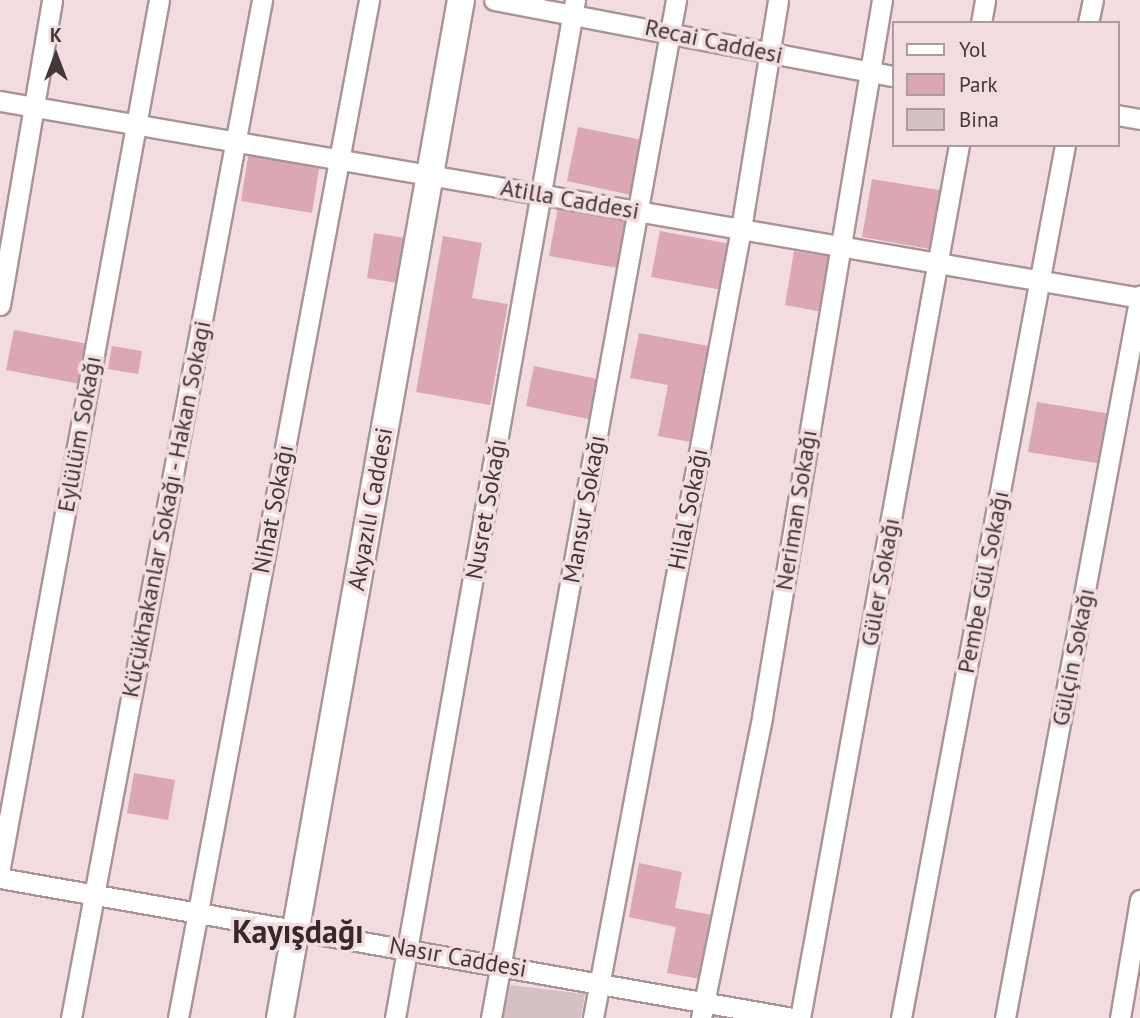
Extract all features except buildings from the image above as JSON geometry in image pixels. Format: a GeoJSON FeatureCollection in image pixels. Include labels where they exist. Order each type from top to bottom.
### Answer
{"type":"FeatureCollection","features":[{"type":"Feature","properties":{"kind":"street"},"geometry":{"type":"LineString","coordinates":[[0,305],[36,107],[52,0]]}},
{"type":"Feature","properties":{"kind":"street","name":"Eylülüm Sokağı"},"geometry":{"type":"LineString","coordinates":[[0,867],[159,0]]}},
{"type":"Feature","properties":{"kind":"street","name":"Küçükhakanlar Sokağı - Hakan Sokagi"},"geometry":{"type":"LineString","coordinates":[[71,1018],[262,0]]}},
{"type":"Feature","properties":{"kind":"street","name":"Nihat Sokağı"},"geometry":{"type":"LineString","coordinates":[[178,1018],[369,0]]}},
{"type":"Feature","properties":{"kind":"street","name":"Akyazılı Caddesi"},"geometry":{"type":"LineString","coordinates":[[280,1018],[461,0]]}},
{"type":"Feature","properties":{"kind":"street","name":"Recai Caddesi"},"geometry":{"type":"LineString","coordinates":[[494,0],[574,6],[769,54],[892,76]]}},
{"type":"Feature","properties":{"kind":"street","name":"Mansur Sokağı"},"geometry":{"type":"LineString","coordinates":[[491,1018],[676,0]]}},
{"type":"Feature","properties":{"kind":"street","name":"Hilal Sokağı"},"geometry":{"type":"LineString","coordinates":[[593,1018],[741,229],[778,0]]}},
{"type":"Feature","properties":{"kind":"street","name":"Neriman Sokağı"},"geometry":{"type":"LineString","coordinates":[[703,1010],[762,717],[881,0]]}},
{"type":"Feature","properties":{"kind":"street"},"geometry":{"type":"LineString","coordinates":[[981,21],[985,0]]}},
{"type":"Feature","properties":{"kind":"street"},"geometry":{"type":"LineString","coordinates":[[1088,21],[1093,0]]}},
{"type":"Feature","properties":{"kind":"street","name":"Nusret Sokağı"},"geometry":{"type":"LineString","coordinates":[[395,1018],[574,6]]}},
{"type":"Feature","properties":{"kind":"street","name":"Atilla Caddesi"},"geometry":{"type":"LineString","coordinates":[[0,101],[1140,297]]}},
{"type":"Feature","properties":{"kind":"street"},"geometry":{"type":"LineString","coordinates":[[1119,115],[1140,119]]}},
{"type":"Feature","properties":{"kind":"street","name":"Güler Sokağı"},"geometry":{"type":"LineString","coordinates":[[800,1018],[959,147]]}},
{"type":"Feature","properties":{"kind":"street","name":"Pembe Gül Sokağı"},"geometry":{"type":"LineString","coordinates":[[901,1018],[1065,147]]}},
{"type":"Feature","properties":{"kind":"street","name":"Gülçin Sokağı"},"geometry":{"type":"LineString","coordinates":[[1005,1018],[1140,297]]}},
{"type":"Feature","properties":{"kind":"street","name":"Nasır Caddesi"},"geometry":{"type":"LineString","coordinates":[[0,878],[599,983],[703,1010],[792,1018]]}},
{"type":"Feature","properties":{"kind":"street"},"geometry":{"type":"LineString","coordinates":[[1120,1018],[1140,900]]}},
{"type":"Feature","properties":{"kind":"green space"},"geometry":{"type":"Polygon","coordinates":[[[578,127],[647,141],[635,196],[567,181],[578,127]]]}},
{"type":"Feature","properties":{"kind":"green space"},"geometry":{"type":"Polygon","coordinates":[[[249,151],[320,162],[312,213],[241,201],[249,151]]]}},
{"type":"Feature","properties":{"kind":"green space"},"geometry":{"type":"Polygon","coordinates":[[[872,179],[951,192],[941,251],[862,237],[872,179]]]}},
{"type":"Feature","properties":{"kind":"green space"},"geometry":{"type":"Polygon","coordinates":[[[558,207],[632,220],[623,269],[549,256],[558,207]]]}},
{"type":"Feature","properties":{"kind":"green space"},"geometry":{"type":"Polygon","coordinates":[[[660,231],[731,244],[722,290],[651,277],[660,231]]]}},
{"type":"Feature","properties":{"kind":"green space"},"geometry":{"type":"Polygon","coordinates":[[[374,233],[411,239],[403,284],[367,278],[374,233]]]}},
{"type":"Feature","properties":{"kind":"green space"},"geometry":{"type":"Polygon","coordinates":[[[443,236],[482,243],[472,298],[508,304],[490,405],[416,392],[443,236]]]}},
{"type":"Feature","properties":{"kind":"green space"},"geometry":{"type":"Polygon","coordinates":[[[794,251],[838,258],[828,313],[785,305],[794,251]]]}},
{"type":"Feature","properties":{"kind":"green space"},"geometry":{"type":"Polygon","coordinates":[[[14,330],[88,344],[80,384],[6,370],[14,330]]]}},
{"type":"Feature","properties":{"kind":"green space"},"geometry":{"type":"Polygon","coordinates":[[[639,333],[714,347],[696,443],[658,436],[668,385],[630,378],[639,333]]]}},
{"type":"Feature","properties":{"kind":"green space"},"geometry":{"type":"Polygon","coordinates":[[[112,346],[142,351],[138,374],[108,369],[112,346]]]}},
{"type":"Feature","properties":{"kind":"green space"},"geometry":{"type":"Polygon","coordinates":[[[534,366],[602,380],[593,420],[526,406],[534,366]]]}},
{"type":"Feature","properties":{"kind":"green space"},"geometry":{"type":"Polygon","coordinates":[[[1037,402],[1117,415],[1109,465],[1028,452],[1037,402]]]}},
{"type":"Feature","properties":{"kind":"green space"},"geometry":{"type":"Polygon","coordinates":[[[134,773],[175,780],[168,820],[127,813],[134,773]]]}},
{"type":"Feature","properties":{"kind":"green space"},"geometry":{"type":"Polygon","coordinates":[[[639,863],[682,872],[675,908],[717,916],[705,980],[667,973],[676,927],[629,917],[639,863]]]}},
{"type":"Feature","properties":{"kind":"district","name":"Kayışdağı"},"geometry":{"type":"Point","coordinates":[298,931]}}]}
